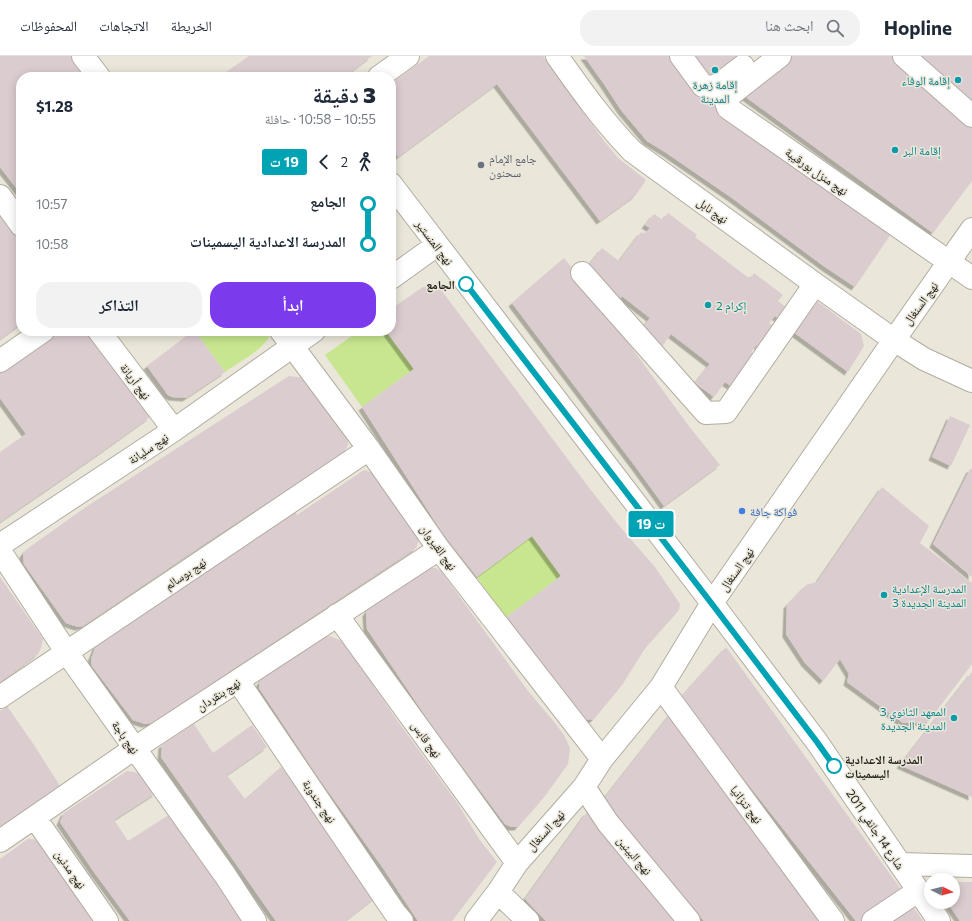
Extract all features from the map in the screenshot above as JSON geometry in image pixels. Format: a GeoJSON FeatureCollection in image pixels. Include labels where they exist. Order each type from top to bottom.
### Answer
{"type":"FeatureCollection","features":[{"type":"Feature","properties":{"kind":"street"},"geometry":{"type":"LineString","coordinates":[[83,56],[95,72]]}},
{"type":"Feature","properties":{"kind":"street"},"geometry":{"type":"LineString","coordinates":[[386,72],[408,56]]}},
{"type":"Feature","properties":{"kind":"street","name":"نهج نابل"},"geometry":{"type":"LineString","coordinates":[[557,56],[609,127],[632,151],[894,340],[924,359],[972,382]]}},
{"type":"Feature","properties":{"kind":"street"},"geometry":{"type":"LineString","coordinates":[[680,56],[703,86],[713,88],[756,56]]}},
{"type":"Feature","properties":{"kind":"street","name":"نهج منزل بورقيبة"},"geometry":{"type":"LineString","coordinates":[[780,56],[725,99],[728,108],[972,278]]}},
{"type":"Feature","properties":{"kind":"street"},"geometry":{"type":"LineString","coordinates":[[904,56],[972,116]]}},
{"type":"Feature","properties":{"kind":"street","name":"نهج المنستير"},"geometry":{"type":"LineString","coordinates":[[396,191],[712,604]]}},
{"type":"Feature","properties":{"kind":"street"},"geometry":{"type":"LineString","coordinates":[[0,196],[16,218]]}},
{"type":"Feature","properties":{"kind":"street","name":"نهج السنغال"},"geometry":{"type":"LineString","coordinates":[[476,921],[498,892],[517,863],[584,787],[602,759],[661,688],[712,604],[972,229]]}},
{"type":"Feature","properties":{"kind":"street"},"geometry":{"type":"LineString","coordinates":[[396,274],[437,245]]}},
{"type":"Feature","properties":{"kind":"street"},"geometry":{"type":"LineString","coordinates":[[582,273],[706,413],[726,412],[815,284]]}},
{"type":"Feature","properties":{"kind":"street"},"geometry":{"type":"LineString","coordinates":[[0,361],[36,336]]}},
{"type":"Feature","properties":{"kind":"street","name":"نهج أريانة"},"geometry":{"type":"LineString","coordinates":[[103,336],[174,430]]}},
{"type":"Feature","properties":{"kind":"street","name":"نهج سليانة"},"geometry":{"type":"LineString","coordinates":[[0,545],[174,430],[287,339],[297,336]]}},
{"type":"Feature","properties":{"kind":"street","name":"نهج القيروان"},"geometry":{"type":"LineString","coordinates":[[287,339],[369,449],[439,549],[602,759]]}},
{"type":"Feature","properties":{"kind":"street","name":"نهج بوسالم"},"geometry":{"type":"LineString","coordinates":[[0,697],[369,449]]}},
{"type":"Feature","properties":{"kind":"street","name":"نهج بنقردان"},"geometry":{"type":"LineString","coordinates":[[0,841],[36,818],[134,748],[439,549]]}},
{"type":"Feature","properties":{"kind":"street","name":"نهج باجة"},"geometry":{"type":"LineString","coordinates":[[0,551],[67,653],[225,875],[255,921]]}},
{"type":"Feature","properties":{"kind":"street","name":"شارع 14 جانفي 2011"},"geometry":{"type":"LineString","coordinates":[[712,604],[817,742],[939,921]]}},
{"type":"Feature","properties":{"kind":"street","name":"نهج قابس"},"geometry":{"type":"LineString","coordinates":[[337,615],[517,863]]}},
{"type":"Feature","properties":{"kind":"street","name":"نهج جندوبة"},"geometry":{"type":"LineString","coordinates":[[238,681],[394,918]]}},
{"type":"Feature","properties":{"kind":"street","name":"نهج تنزانيا"},"geometry":{"type":"LineString","coordinates":[[661,688],[833,921]]}},
{"type":"Feature","properties":{"kind":"street","name":"نهج البينين"},"geometry":{"type":"LineString","coordinates":[[584,787],[608,823],[689,921]]}},
{"type":"Feature","properties":{"kind":"street","name":"نهج مدنين"},"geometry":{"type":"LineString","coordinates":[[36,818],[108,921]]}},
{"type":"Feature","properties":{"kind":"street"},"geometry":{"type":"LineString","coordinates":[[900,864],[972,866]]}},
{"type":"Feature","properties":{"kind":"street"},"geometry":{"type":"LineString","coordinates":[[873,921],[918,890]]}},
{"type":"Feature","properties":{"kind":"street"},"geometry":{"type":"LineString","coordinates":[[498,892],[528,921]]}},
{"type":"Feature","properties":{"kind":"green space"},"geometry":{"type":"Polygon","coordinates":[[[199,336],[270,336],[258,349],[225,372],[199,336]]]}},
{"type":"Feature","properties":{"kind":"green space"},"geometry":{"type":"Polygon","coordinates":[[[352,336],[390,336],[414,369],[362,407],[325,355],[352,336]]]}},
{"type":"Feature","properties":{"kind":"green space"},"geometry":{"type":"Polygon","coordinates":[[[532,536],[561,576],[505,618],[477,577],[532,536]]]}},
{"type":"Feature","properties":{"kind":"building"},"geometry":{"type":"Polygon","coordinates":[[[0,56],[72,56],[84,72],[16,72],[16,188],[0,167],[0,56]]]}},
{"type":"Feature","properties":{"kind":"building"},"geometry":{"type":"Polygon","coordinates":[[[249,56],[372,56],[351,72],[226,72],[249,56]]]}},
{"type":"Feature","properties":{"kind":"building"},"geometry":{"type":"Polygon","coordinates":[[[429,56],[543,56],[604,141],[618,158],[646,180],[636,195],[600,221],[497,84],[398,157],[396,154],[396,80],[429,56]]]}},
{"type":"Feature","properties":{"kind":"building"},"geometry":{"type":"Polygon","coordinates":[[[584,56],[670,56],[680,69],[708,95],[895,228],[855,287],[825,267],[732,198],[647,141],[621,110],[584,56]]]}},
{"type":"Feature","properties":{"kind":"building","name":"إقامة زهرة المدينة"},"geometry":{"type":"Polygon","coordinates":[[[690,56],[749,56],[712,84],[690,56]]]}},
{"type":"Feature","properties":{"kind":"building","name":"إقامة البر"},"geometry":{"type":"Polygon","coordinates":[[[788,56],[901,56],[972,118],[972,181],[933,233],[743,95],[788,56]]]}},
{"type":"Feature","properties":{"kind":"building","name":"إقامة الوفاء"},"geometry":{"type":"Polygon","coordinates":[[[916,56],[972,56],[972,104],[916,56]]]}},
{"type":"Feature","properties":{"kind":"building"},"geometry":{"type":"Polygon","coordinates":[[[0,210],[16,232],[16,328],[0,339],[0,210]]]}},
{"type":"Feature","properties":{"kind":"building","name":"إكرام 2"},"geometry":{"type":"Polygon","coordinates":[[[668,213],[697,235],[695,237],[750,279],[754,273],[783,295],[778,301],[787,308],[779,319],[775,316],[769,323],[773,326],[758,346],[756,345],[751,352],[754,355],[731,386],[725,382],[714,397],[695,383],[710,364],[671,334],[661,348],[639,332],[650,318],[585,270],[602,248],[619,261],[641,232],[644,234],[650,228],[645,225],[654,214],[663,220],[668,213]]]}},
{"type":"Feature","properties":{"kind":"building"},"geometry":{"type":"Polygon","coordinates":[[[564,258],[597,300],[688,425],[720,465],[664,506],[512,303],[564,258]]]}},
{"type":"Feature","properties":{"kind":"building"},"geometry":{"type":"Polygon","coordinates":[[[423,287],[435,287],[442,291],[590,489],[655,567],[680,604],[679,610],[646,647],[622,685],[594,719],[583,720],[505,618],[561,576],[532,536],[477,577],[443,534],[362,407],[414,369],[390,336],[396,336],[396,306],[423,287]]]}},
{"type":"Feature","properties":{"kind":"building"},"geometry":{"type":"Polygon","coordinates":[[[810,296],[861,334],[864,346],[848,372],[788,328],[810,296]]]}},
{"type":"Feature","properties":{"kind":"building"},"geometry":{"type":"Polygon","coordinates":[[[50,336],[92,336],[150,417],[0,522],[0,452],[26,434],[0,398],[0,371],[50,336]]]}},
{"type":"Feature","properties":{"kind":"building"},"geometry":{"type":"Polygon","coordinates":[[[186,336],[199,336],[225,372],[186,398],[172,397],[168,395],[147,366],[186,336]]]}},
{"type":"Feature","properties":{"kind":"building"},"geometry":{"type":"Polygon","coordinates":[[[289,376],[305,378],[347,432],[348,445],[344,453],[207,542],[83,626],[78,627],[66,623],[24,564],[23,554],[27,549],[86,507],[289,376]]]}},
{"type":"Feature","properties":{"kind":"building"},"geometry":{"type":"Polygon","coordinates":[[[950,416],[970,425],[951,466],[932,457],[950,416]]]}},
{"type":"Feature","properties":{"kind":"building"},"geometry":{"type":"Polygon","coordinates":[[[970,469],[972,469],[972,577],[933,544],[970,469]]]}},
{"type":"Feature","properties":{"kind":"building"},"geometry":{"type":"Polygon","coordinates":[[[364,470],[373,473],[420,537],[416,548],[152,723],[145,724],[133,720],[92,666],[91,659],[96,646],[295,512],[297,515],[364,470]]]}},
{"type":"Feature","properties":{"kind":"building","name":"المدرسة الإعدادية المدينة الجديدة 3"},"geometry":{"type":"Polygon","coordinates":[[[882,487],[929,526],[920,543],[972,583],[972,664],[928,722],[903,723],[847,682],[849,674],[840,659],[823,681],[805,663],[786,634],[787,605],[806,585],[817,582],[882,487]]]}},
{"type":"Feature","properties":{"kind":"building"},"geometry":{"type":"Polygon","coordinates":[[[429,568],[436,568],[441,571],[528,691],[564,735],[570,748],[568,764],[545,796],[518,827],[511,827],[505,824],[430,723],[367,629],[366,613],[370,607],[429,568]]]}},
{"type":"Feature","properties":{"kind":"building"},"geometry":{"type":"Polygon","coordinates":[[[0,577],[43,639],[38,654],[0,682],[0,577]]]}},
{"type":"Feature","properties":{"kind":"building"},"geometry":{"type":"Polygon","coordinates":[[[330,636],[344,642],[399,723],[458,804],[479,839],[497,862],[452,921],[418,921],[383,868],[320,780],[259,688],[259,684],[263,678],[321,638],[330,636]]]}},
{"type":"Feature","properties":{"kind":"building"},"geometry":{"type":"Polygon","coordinates":[[[726,647],[903,892],[861,921],[856,921],[680,698],[726,647]]]}},
{"type":"Feature","properties":{"kind":"building","name":"3 المعهد الثانوي المدينة الجديدة"},"geometry":{"type":"Polygon","coordinates":[[[972,672],[972,797],[900,765],[972,672]]]}},
{"type":"Feature","properties":{"kind":"building"},"geometry":{"type":"Polygon","coordinates":[[[7,706],[60,786],[0,828],[0,711],[7,706]]]}},
{"type":"Feature","properties":{"kind":"building"},"geometry":{"type":"Polygon","coordinates":[[[671,713],[822,921],[704,921],[602,801],[671,713]]]}},
{"type":"Feature","properties":{"kind":"building"},"geometry":{"type":"Polygon","coordinates":[[[194,724],[213,753],[252,725],[267,747],[227,775],[245,799],[281,767],[328,827],[376,897],[345,921],[276,921],[161,757],[162,745],[194,724]]]}},
{"type":"Feature","properties":{"kind":"building"},"geometry":{"type":"Polygon","coordinates":[[[127,771],[139,773],[156,793],[114,820],[128,841],[172,813],[245,921],[130,921],[60,822],[64,813],[127,771]]]}},
{"type":"Feature","properties":{"kind":"building"},"geometry":{"type":"Polygon","coordinates":[[[587,812],[679,921],[546,921],[525,899],[587,812]]]}},
{"type":"Feature","properties":{"kind":"building"},"geometry":{"type":"Polygon","coordinates":[[[28,839],[39,840],[100,921],[0,921],[0,859],[28,839]]]}},
{"type":"Feature","properties":{"kind":"building"},"geometry":{"type":"Polygon","coordinates":[[[960,882],[972,882],[972,921],[960,921],[952,909],[960,909],[960,882]]]}},
{"type":"Feature","properties":{"kind":"building"},"geometry":{"type":"Polygon","coordinates":[[[911,904],[923,921],[886,921],[911,904]]]}},
{"type":"Feature","properties":{"kind":"bus line"},"geometry":{"type":"LineString","coordinates":[[466,284],[712,604],[834,766]]}},
{"type":"Feature","properties":{"kind":"place","name":"إقامة زهرة المدينة"},"geometry":{"type":"Point","coordinates":[715,70]}},
{"type":"Feature","properties":{"kind":"place","name":"إقامة الوفاء"},"geometry":{"type":"Point","coordinates":[958,80]}},
{"type":"Feature","properties":{"kind":"place","name":"إقامة البر"},"geometry":{"type":"Point","coordinates":[895,150]}},
{"type":"Feature","properties":{"kind":"place","name":"جامع الإمام سحنون"},"geometry":{"type":"Point","coordinates":[481,165]}},
{"type":"Feature","properties":{"kind":"place","name":"الجامع"},"geometry":{"type":"Point","coordinates":[466,284]}},
{"type":"Feature","properties":{"kind":"place","name":"إكرام 2"},"geometry":{"type":"Point","coordinates":[708,305]}},
{"type":"Feature","properties":{"kind":"place","name":"فواكة جافة"},"geometry":{"type":"Point","coordinates":[742,511]}},
{"type":"Feature","properties":{"kind":"place","name":"المدرسة الإعدادية المدينة الجديدة 3"},"geometry":{"type":"Point","coordinates":[884,595]}},
{"type":"Feature","properties":{"kind":"place","name":"3 المعهد الثانوي المدينة الجديدة"},"geometry":{"type":"Point","coordinates":[954,718]}},
{"type":"Feature","properties":{"kind":"place","name":"المدرسة الاعدادية اليسمينات"},"geometry":{"type":"Point","coordinates":[834,766]}}]}
